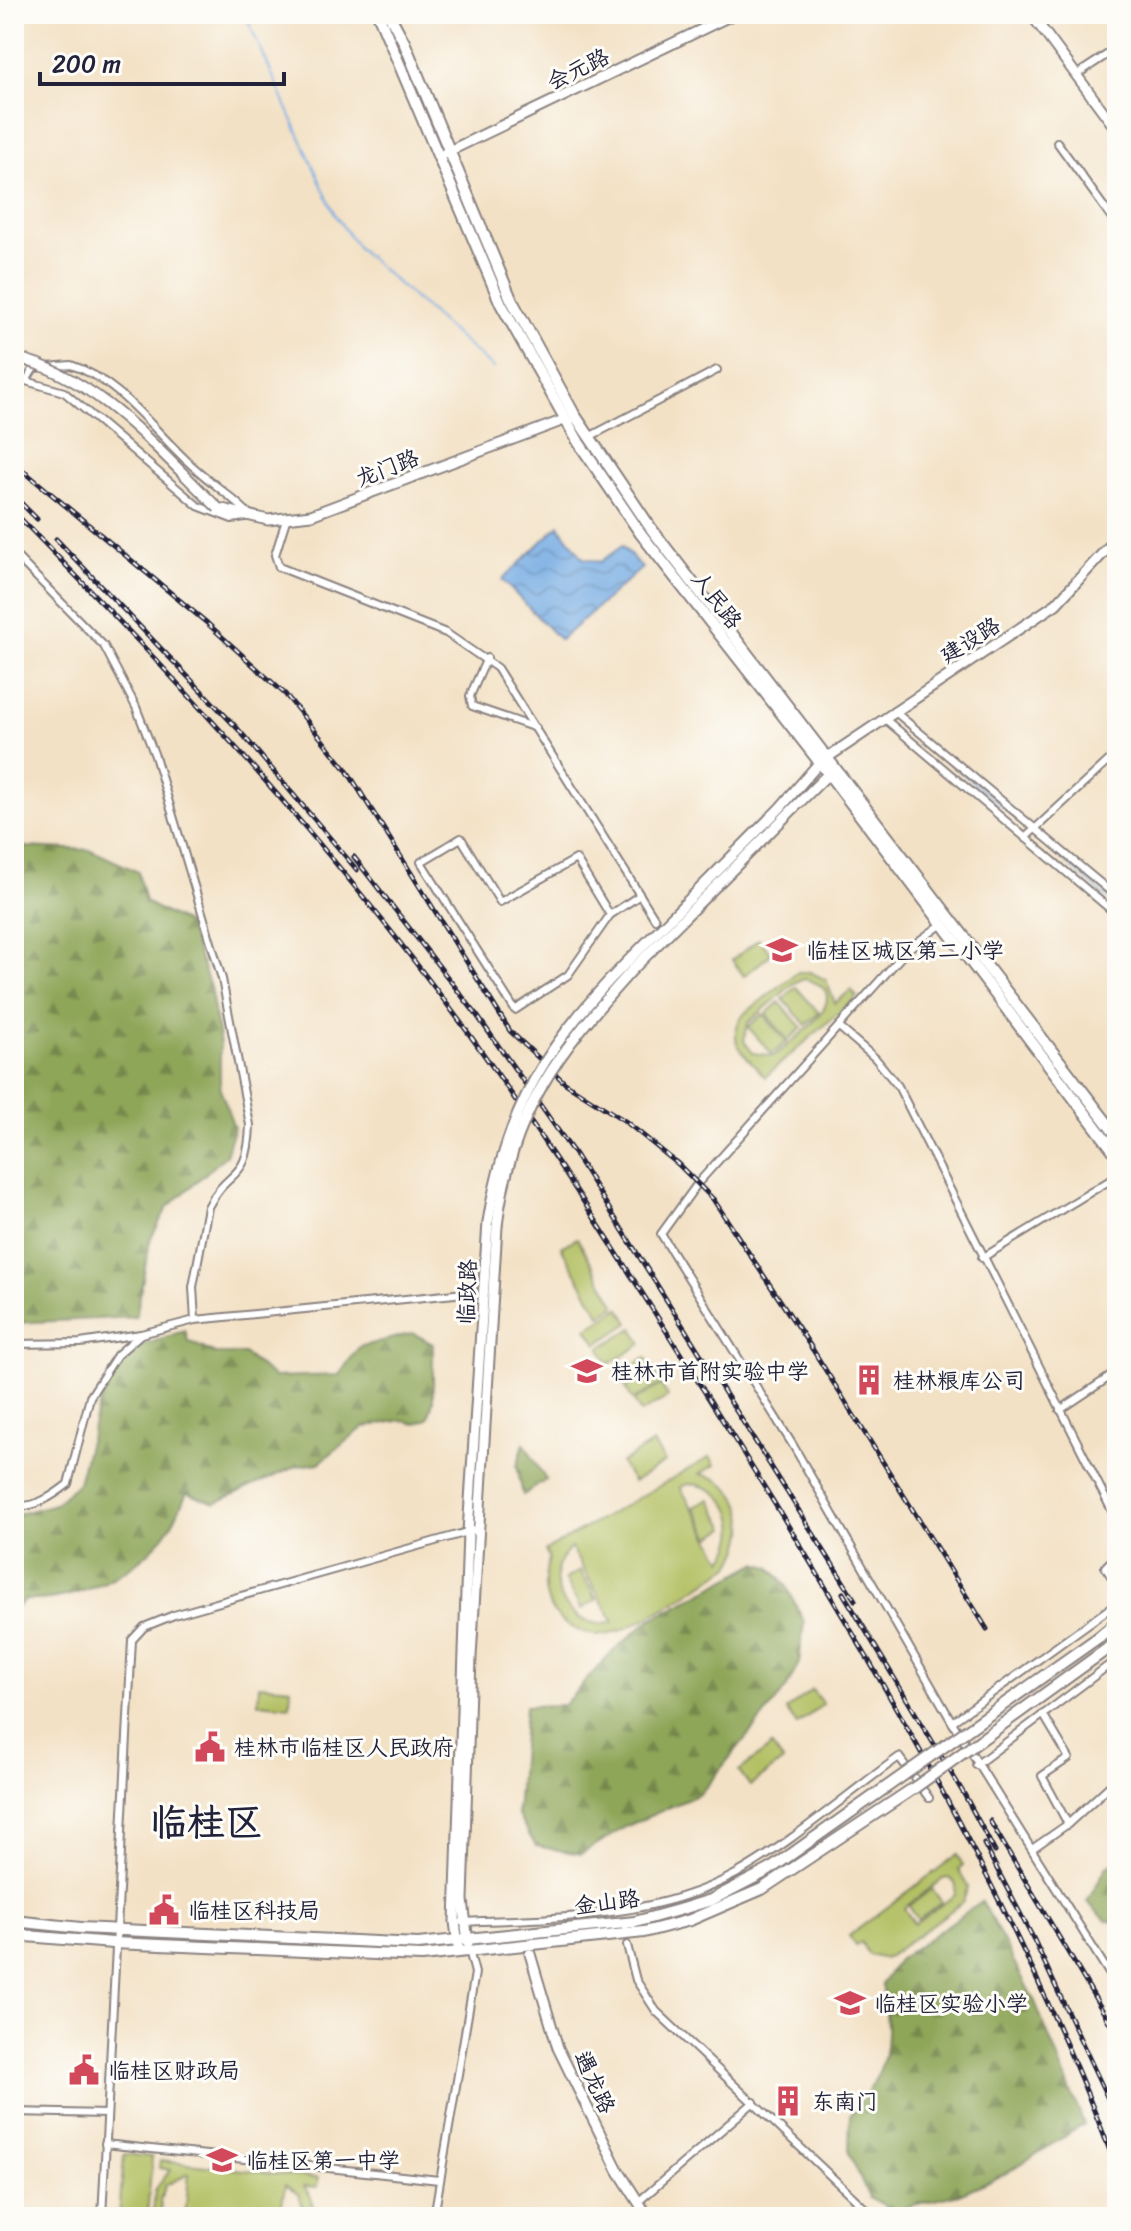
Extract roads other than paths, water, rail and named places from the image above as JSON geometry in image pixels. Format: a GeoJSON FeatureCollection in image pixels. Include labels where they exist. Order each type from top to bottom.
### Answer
{"type":"FeatureCollection","features":[{"type":"Feature","properties":{"kind":"main road","name":"人民路"},"geometry":{"type":"LineString","coordinates":[[378,14],[511,299],[584,440],[641,534],[824,759],[942,924],[1117,1155]]}},
{"type":"Feature","properties":{"kind":"main road","name":"人民路"},"geometry":{"type":"LineString","coordinates":[[389,14],[404,42],[501,304],[564,420],[584,440]]}},
{"type":"Feature","properties":{"kind":"main road","name":"人民路"},"geometry":{"type":"LineString","coordinates":[[832,770],[1117,1136]]}},
{"type":"Feature","properties":{"kind":"main road","name":"金山路"},"geometry":{"type":"LineString","coordinates":[[14,1921],[418,1944],[635,1922],[711,1900],[769,1870],[1117,1622]]}},
{"type":"Feature","properties":{"kind":"main road","name":"金山路"},"geometry":{"type":"LineString","coordinates":[[14,1935],[113,1943],[422,1956],[644,1932],[690,1920],[762,1889],[917,1786],[1117,1640]]}},
{"type":"Feature","properties":{"kind":"street","name":"会元路"},"geometry":{"type":"LineString","coordinates":[[444,154],[734,14]]}},
{"type":"Feature","properties":{"kind":"street"},"geometry":{"type":"LineString","coordinates":[[1031,14],[1117,130]]}},
{"type":"Feature","properties":{"kind":"street"},"geometry":{"type":"LineString","coordinates":[[1076,75],[1117,48]]}},
{"type":"Feature","properties":{"kind":"street"},"geometry":{"type":"LineString","coordinates":[[1057,142],[1117,225]]}},
{"type":"Feature","properties":{"kind":"street","name":"龙门路"},"geometry":{"type":"LineString","coordinates":[[14,357],[57,371],[98,395],[218,508],[251,516],[286,520],[333,507],[564,420]]}},
{"type":"Feature","properties":{"kind":"street"},"geometry":{"type":"LineString","coordinates":[[26,381],[34,368],[71,365],[90,371],[251,516]]}},
{"type":"Feature","properties":{"kind":"street"},"geometry":{"type":"LineString","coordinates":[[14,370],[26,381],[64,392],[75,400],[198,506],[232,519],[251,516]]}},
{"type":"Feature","properties":{"kind":"street"},"geometry":{"type":"LineString","coordinates":[[584,440],[717,370]]}},
{"type":"Feature","properties":{"kind":"street"},"geometry":{"type":"LineString","coordinates":[[286,520],[274,557],[279,567],[418,620],[487,658],[508,683],[655,919]]}},
{"type":"Feature","properties":{"kind":"street","name":"建设路"},"geometry":{"type":"LineString","coordinates":[[824,759],[1056,604],[1116,542]]}},
{"type":"Feature","properties":{"kind":"street"},"geometry":{"type":"LineString","coordinates":[[14,554],[104,646],[123,677],[155,756],[222,979],[250,1125],[249,1148],[240,1172],[213,1197],[208,1207],[193,1287],[195,1320]]}},
{"type":"Feature","properties":{"kind":"street"},"geometry":{"type":"LineString","coordinates":[[487,658],[470,696],[472,706],[536,728]]}},
{"type":"Feature","properties":{"kind":"street"},"geometry":{"type":"LineString","coordinates":[[894,711],[1117,897]]}},
{"type":"Feature","properties":{"kind":"street"},"geometry":{"type":"LineString","coordinates":[[884,718],[1117,915]]}},
{"type":"Feature","properties":{"kind":"street"},"geometry":{"type":"LineString","coordinates":[[1025,838],[1117,753]]}},
{"type":"Feature","properties":{"kind":"street","name":"临政路"},"geometry":{"type":"LineString","coordinates":[[464,1951],[460,1922],[473,1530],[498,1162],[534,1079],[556,1041],[824,759]]}},
{"type":"Feature","properties":{"kind":"street","name":"临政路"},"geometry":{"type":"LineString","coordinates":[[630,966],[832,770]]}},
{"type":"Feature","properties":{"kind":"street"},"geometry":{"type":"LineString","coordinates":[[610,915],[576,859],[500,902],[461,838],[421,862],[515,1010],[568,975],[610,915],[640,895]]}},
{"type":"Feature","properties":{"kind":"street"},"geometry":{"type":"LineString","coordinates":[[942,924],[908,949],[698,1183],[661,1234],[794,1447],[976,1765],[1117,1986]]}},
{"type":"Feature","properties":{"kind":"street"},"geometry":{"type":"LineString","coordinates":[[839,1027],[891,1074],[1117,1521]]}},
{"type":"Feature","properties":{"kind":"street"},"geometry":{"type":"LineString","coordinates":[[982,1258],[1117,1176]]}},
{"type":"Feature","properties":{"kind":"street"},"geometry":{"type":"LineString","coordinates":[[14,1344],[80,1343],[141,1334],[195,1320],[475,1292]]}},
{"type":"Feature","properties":{"kind":"street"},"geometry":{"type":"LineString","coordinates":[[14,1505],[19,1507],[47,1499],[68,1484],[90,1397],[117,1355],[141,1334]]}},
{"type":"Feature","properties":{"kind":"street"},"geometry":{"type":"LineString","coordinates":[[1060,1410],[1117,1372]]}},
{"type":"Feature","properties":{"kind":"street"},"geometry":{"type":"LineString","coordinates":[[102,2217],[129,1653],[138,1632],[174,1615],[473,1530]]}},
{"type":"Feature","properties":{"kind":"street"},"geometry":{"type":"LineString","coordinates":[[1117,1555],[1105,1567],[1117,1585]]}},
{"type":"Feature","properties":{"kind":"street"},"geometry":{"type":"LineString","coordinates":[[952,1722],[1117,1603]]}},
{"type":"Feature","properties":{"kind":"street"},"geometry":{"type":"LineString","coordinates":[[976,1765],[1117,1659]]}},
{"type":"Feature","properties":{"kind":"street"},"geometry":{"type":"LineString","coordinates":[[1043,1714],[1069,1758],[1042,1776],[1068,1824]]}},
{"type":"Feature","properties":{"kind":"street"},"geometry":{"type":"LineString","coordinates":[[460,1922],[604,1913],[645,1906],[714,1884],[758,1860],[899,1757],[929,1798]]}},
{"type":"Feature","properties":{"kind":"street"},"geometry":{"type":"LineString","coordinates":[[1032,1849],[1068,1824],[1117,1779]]}},
{"type":"Feature","properties":{"kind":"street"},"geometry":{"type":"LineString","coordinates":[[627,1945],[636,1980],[656,2011],[874,2217]]}},
{"type":"Feature","properties":{"kind":"street"},"geometry":{"type":"LineString","coordinates":[[434,2217],[475,1973],[464,1951]]}},
{"type":"Feature","properties":{"kind":"street","name":"遇龙路"},"geometry":{"type":"LineString","coordinates":[[530,1954],[558,2048],[611,2156],[648,2217]]}},
{"type":"Feature","properties":{"kind":"street"},"geometry":{"type":"LineString","coordinates":[[638,2202],[754,2102]]}},
{"type":"Feature","properties":{"kind":"street"},"geometry":{"type":"LineString","coordinates":[[14,2112],[107,2114]]}},
{"type":"Feature","properties":{"kind":"street"},"geometry":{"type":"LineString","coordinates":[[14,2185],[18,2124]]}},
{"type":"Feature","properties":{"kind":"street"},"geometry":{"type":"LineString","coordinates":[[105,2144],[439,2180]]}},
{"type":"Feature","properties":{"kind":"street"},"geometry":{"type":"LineString","coordinates":[[14,2212],[25,2217]]}},
{"type":"Feature","properties":{"kind":"water"},"geometry":{"type":"Polygon","coordinates":[[[559,525],[583,558],[600,562],[622,546],[642,568],[560,640],[502,580],[559,525]]]}},
{"type":"Feature","properties":{"kind":"waterway"},"geometry":{"type":"LineString","coordinates":[[245,14],[335,215],[358,248],[494,369]]}},
{"type":"Feature","properties":{"kind":"waterway"},"geometry":{"type":"LineString","coordinates":[[928,744],[1029,829]]}},
{"type":"Feature","properties":{"kind":"waterway"},"geometry":{"type":"LineString","coordinates":[[1036,836],[1117,906]]}},
{"type":"Feature","properties":{"kind":"railway"},"geometry":{"type":"LineString","coordinates":[[14,463],[207,623],[285,694],[346,769],[510,1031],[565,1083],[625,1121],[678,1164],[713,1199],[813,1350],[987,1629]]}},
{"type":"Feature","properties":{"kind":"railway"},"geometry":{"type":"LineString","coordinates":[[14,496],[37,519]]}},
{"type":"Feature","properties":{"kind":"railway"},"geometry":{"type":"LineString","coordinates":[[14,512],[191,698],[359,892],[464,1027],[571,1183],[794,1535],[897,1710],[993,1889],[1038,1981],[1117,2169]]}},
{"type":"Feature","properties":{"kind":"railway"},"geometry":{"type":"LineString","coordinates":[[56,539],[238,729],[357,870]]}},
{"type":"Feature","properties":{"kind":"railway"},"geometry":{"type":"LineString","coordinates":[[354,857],[476,1014],[576,1156],[855,1600]]}},
{"type":"Feature","properties":{"kind":"railway"},"geometry":{"type":"LineString","coordinates":[[843,1593],[964,1794],[995,1852]]}},
{"type":"Feature","properties":{"kind":"railway"},"geometry":{"type":"LineString","coordinates":[[990,1821],[1117,2035]]}},
{"type":"Feature","properties":{"kind":"railway"},"geometry":{"type":"LineString","coordinates":[[984,1844],[1034,1940],[1117,2118]]}},
{"type":"Feature","properties":{"kind":"place","name":"临桂区城区第二小学"},"geometry":{"type":"Point","coordinates":[782,950]}},
{"type":"Feature","properties":{"kind":"place","name":"桂林市首附实验中学"},"geometry":{"type":"Point","coordinates":[587,1371]}},
{"type":"Feature","properties":{"kind":"place","name":"桂林粮库公司"},"geometry":{"type":"Point","coordinates":[869,1380]}},
{"type":"Feature","properties":{"kind":"place","name":"桂林市临桂区人民政府"},"geometry":{"type":"Point","coordinates":[210,1747]}},
{"type":"Feature","properties":{"kind":"place","name":"临桂区科技局"},"geometry":{"type":"Point","coordinates":[164,1910]}},
{"type":"Feature","properties":{"kind":"place","name":"临桂区实验小学"},"geometry":{"type":"Point","coordinates":[850,2003]}},
{"type":"Feature","properties":{"kind":"place","name":"临桂区财政局"},"geometry":{"type":"Point","coordinates":[84,2070]}},
{"type":"Feature","properties":{"kind":"place","name":"东南门"},"geometry":{"type":"Point","coordinates":[788,2101]}},
{"type":"Feature","properties":{"kind":"place","name":"临桂区第一中学"},"geometry":{"type":"Point","coordinates":[222,2160]}},
{"type":"Feature","properties":{"kind":"district","name":"临桂区"},"geometry":{"type":"Point","coordinates":[206,1822]}}]}
